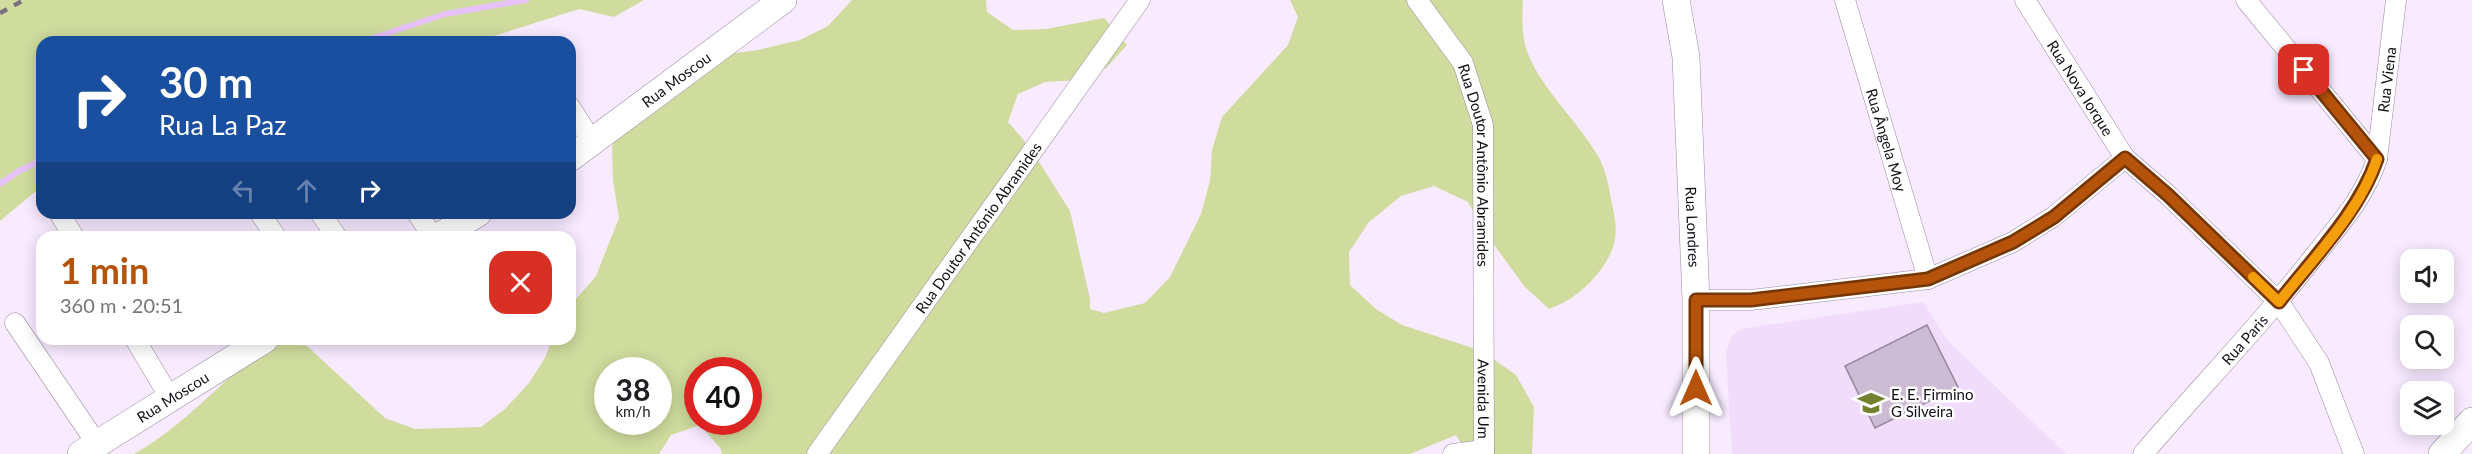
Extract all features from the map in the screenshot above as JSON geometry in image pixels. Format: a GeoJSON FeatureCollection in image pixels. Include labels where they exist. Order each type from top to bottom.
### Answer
{"type":"FeatureCollection","features":[{"type":"Feature","properties":{"kind":"street","name":"Rua Moscou"},"geometry":{"type":"LineString","coordinates":[[576,154],[783,0]]}},
{"type":"Feature","properties":{"kind":"street","name":"Rua Doutor Antônio Abramides"},"geometry":{"type":"LineString","coordinates":[[1417,0],[1463,63],[1483,125],[1483,344]]}},
{"type":"Feature","properties":{"kind":"street","name":"Rua Londres"},"geometry":{"type":"LineString","coordinates":[[1676,0],[1686,57],[1696,300],[1696,454]]}},
{"type":"Feature","properties":{"kind":"street","name":"Rua Ângela Moy"},"geometry":{"type":"LineString","coordinates":[[1845,0],[1928,279]]}},
{"type":"Feature","properties":{"kind":"street","name":"Rua Nova Iorque"},"geometry":{"type":"LineString","coordinates":[[2025,0],[2125,158],[2168,195],[2279,302],[2319,363],[2354,454]]}},
{"type":"Feature","properties":{"kind":"street"},"geometry":{"type":"LineString","coordinates":[[2247,0],[2377,159]]}},
{"type":"Feature","properties":{"kind":"street","name":"Rua Viena"},"geometry":{"type":"LineString","coordinates":[[2377,159],[2396,0]]}},
{"type":"Feature","properties":{"kind":"street","name":"Rua Doutor Antônio Abramides"},"geometry":{"type":"LineString","coordinates":[[817,454],[1139,1]]}},
{"type":"Feature","properties":{"kind":"street"},"geometry":{"type":"LineString","coordinates":[[576,116],[593,143]]}},
{"type":"Feature","properties":{"kind":"street"},"geometry":{"type":"LineString","coordinates":[[1696,300],[1751,300],[1928,279],[2013,242],[2054,217],[2125,158]]}},
{"type":"Feature","properties":{"kind":"street","name":"Rua Paris"},"geometry":{"type":"LineString","coordinates":[[2143,454],[2279,302],[2357,202],[2369,181],[2377,159]]}},
{"type":"Feature","properties":{"kind":"street"},"geometry":{"type":"LineString","coordinates":[[448,231],[468,219]]}},
{"type":"Feature","properties":{"kind":"street"},"geometry":{"type":"LineString","coordinates":[[15,323],[89,449]]}},
{"type":"Feature","properties":{"kind":"street","name":"Avenida Um"},"geometry":{"type":"LineString","coordinates":[[1483,344],[1484,452]]}},
{"type":"Feature","properties":{"kind":"street"},"geometry":{"type":"LineString","coordinates":[[139,345],[170,398]]}},
{"type":"Feature","properties":{"kind":"street","name":"Rua Moscou"},"geometry":{"type":"LineString","coordinates":[[89,449],[170,398],[246,345]]}},
{"type":"Feature","properties":{"kind":"street"},"geometry":{"type":"LineString","coordinates":[[2442,454],[2472,421]]}},
{"type":"Feature","properties":{"kind":"street"},"geometry":{"type":"LineString","coordinates":[[1454,454],[1484,452]]}},
{"type":"Feature","properties":{"kind":"shaded area","name":"E. E. Firmino G Silveira"},"geometry":{"type":"Polygon","coordinates":[[[1923,302],[1947,340],[2066,454],[1732,454],[1726,352],[1731,337],[1741,329],[1923,302]]]}},
{"type":"Feature","properties":{"kind":"green space"},"geometry":{"type":"Polygon","coordinates":[[[0,0],[644,0],[614,17],[579,9],[494,36],[36,36],[36,191],[0,221],[0,0]]]}},
{"type":"Feature","properties":{"kind":"green space"},"geometry":{"type":"Polygon","coordinates":[[[852,0],[986,0],[987,12],[1013,30],[1046,29],[1104,18],[1127,45],[1106,68],[1079,80],[1045,82],[1018,94],[1008,122],[1029,146],[1070,211],[1090,299],[1090,309],[1104,313],[1145,303],[1170,277],[1201,214],[1210,181],[1212,150],[1222,117],[1288,45],[1298,17],[1290,0],[1523,0],[1523,34],[1530,60],[1601,161],[1614,214],[1616,230],[1614,245],[1602,268],[1591,281],[1578,293],[1549,309],[1525,287],[1486,234],[1468,202],[1434,186],[1401,196],[1369,222],[1349,252],[1350,285],[1376,309],[1402,325],[1482,351],[1516,375],[1534,407],[1532,454],[1468,454],[1456,435],[1410,454],[722,454],[721,449],[709,435],[762,435],[762,357],[684,357],[684,431],[672,435],[672,357],[594,357],[594,435],[671,435],[659,454],[134,454],[171,429],[266,345],[307,346],[385,418],[415,429],[481,427],[505,409],[529,383],[545,358],[550,345],[576,345],[576,299],[596,276],[619,218],[613,180],[612,147],[623,117],[712,56],[758,50],[800,40],[828,26],[852,0]]]}},
{"type":"Feature","properties":{"kind":"building"},"geometry":{"type":"Polygon","coordinates":[[[1927,325],[1958,387],[1875,428],[1845,366],[1927,325]]]}},
{"type":"Feature","properties":{"kind":"waterway"},"geometry":{"type":"LineString","coordinates":[[379,36],[445,14],[526,0]]}},
{"type":"Feature","properties":{"kind":"waterway"},"geometry":{"type":"LineString","coordinates":[[0,184],[36,163]]}},
{"type":"Feature","properties":{"kind":"railway"},"geometry":{"type":"LineString","coordinates":[[0,13],[24,0]]}},
{"type":"Feature","properties":{"kind":"slow traffic"},"geometry":{"type":"LineString","coordinates":[[2253,277],[2279,302],[2357,202],[2369,181],[2377,159]]}},
{"type":"Feature","properties":{"kind":"place","name":"E. E. Firmino G Silveira"},"geometry":{"type":"Point","coordinates":[1871,403]}},
{"type":"Feature","properties":{"kind":"route"},"geometry":{"type":"LineString","coordinates":[[1696,388],[1696,300],[1751,300],[1928,279],[2013,242],[2054,217],[2125,158],[2168,195],[2279,302],[2357,202],[2369,181],[2377,159],[2304,70]]}}]}
